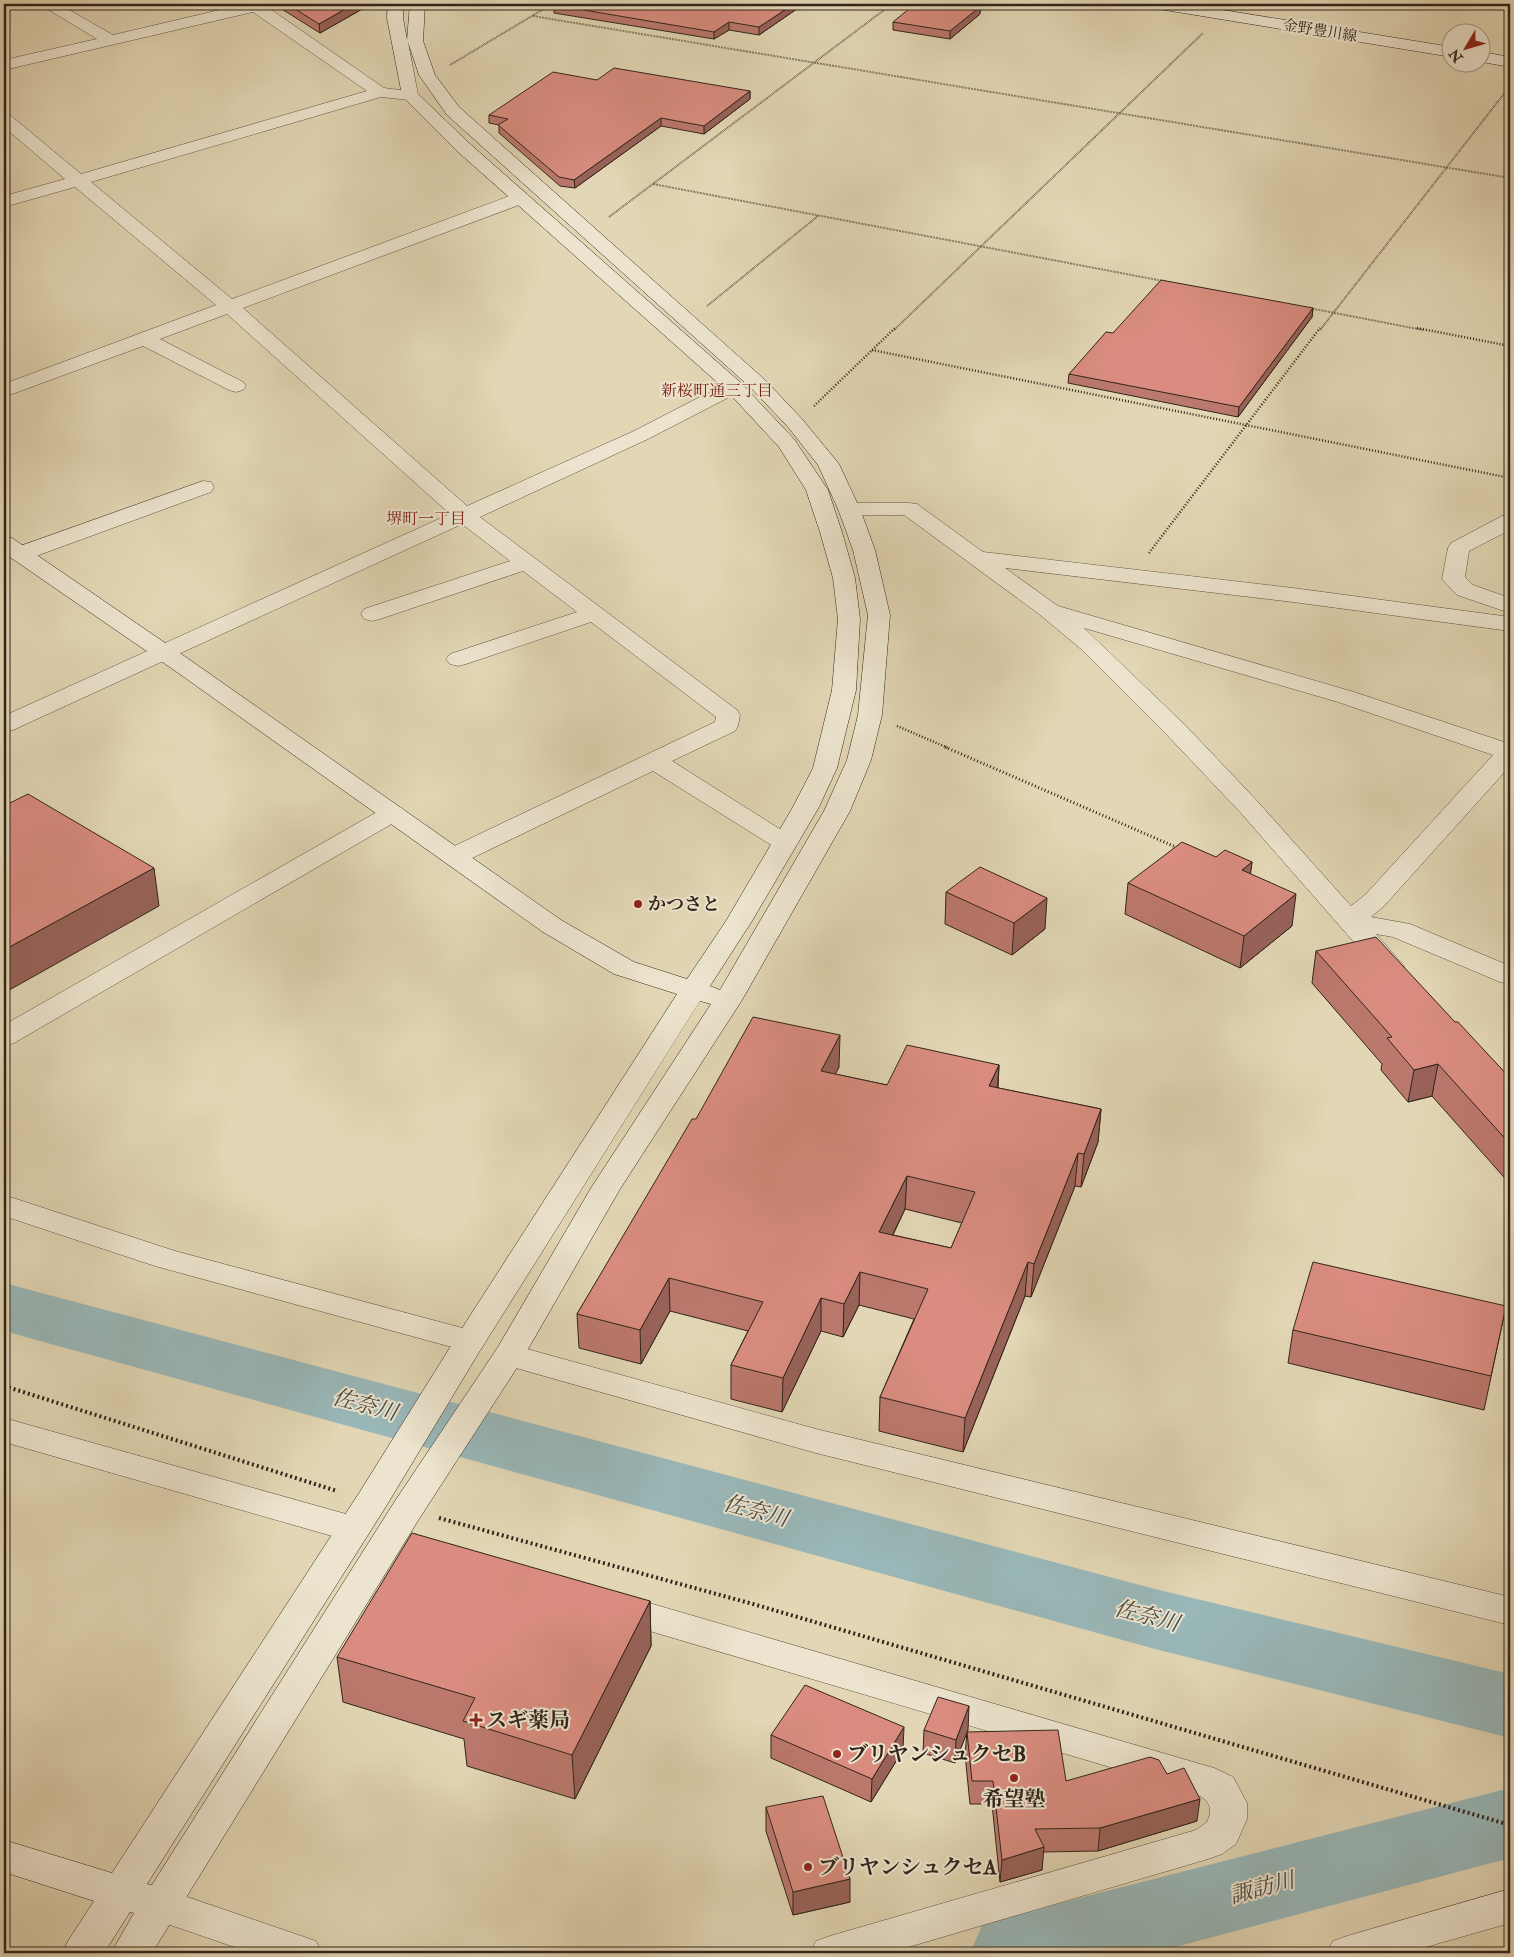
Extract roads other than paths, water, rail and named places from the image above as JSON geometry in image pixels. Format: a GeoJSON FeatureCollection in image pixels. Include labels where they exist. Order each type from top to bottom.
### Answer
{"type":"FeatureCollection","features":[{"type":"Feature","properties":{"kind":"street"},"geometry":{"type":"LineString","coordinates":[[48,4],[110,40]]}},
{"type":"Feature","properties":{"kind":"street"},"geometry":{"type":"LineString","coordinates":[[82,1953],[353,1529],[359,1496],[464,1351],[662,1038],[739,921],[806,807],[824,768],[844,690],[849,619],[844,578],[831,532],[816,490],[787,444],[734,387],[463,147],[410,95],[395,18],[395,4]]}},
{"type":"Feature","properties":{"kind":"street"},"geometry":{"type":"LineString","coordinates":[[131,1953],[161,1905],[422,1514],[503,1362],[606,1188],[728,1000],[837,811],[859,760],[870,715],[879,615],[864,550],[849,509],[828,464],[796,423],[758,384],[453,111],[426,75],[416,41],[418,4]]}},
{"type":"Feature","properties":{"kind":"street","name":"金野豊川線"},"geometry":{"type":"LineString","coordinates":[[1159,4],[1442,50]]}},
{"type":"Feature","properties":{"kind":"street"},"geometry":{"type":"LineString","coordinates":[[4,65],[254,5],[380,92]]}},
{"type":"Feature","properties":{"kind":"street"},"geometry":{"type":"LineString","coordinates":[[1492,59],[1510,62]]}},
{"type":"Feature","properties":{"kind":"street"},"geometry":{"type":"LineString","coordinates":[[4,202],[380,92],[410,95]]}},
{"type":"Feature","properties":{"kind":"street"},"geometry":{"type":"LineString","coordinates":[[4,119],[80,180],[230,307],[465,516],[525,563],[595,612],[728,715],[726,726],[454,856]]}},
{"type":"Feature","properties":{"kind":"street"},"geometry":{"type":"LineString","coordinates":[[5,388],[145,339],[521,198]]}},
{"type":"Feature","properties":{"kind":"street"},"geometry":{"type":"LineString","coordinates":[[145,339],[236,386]]}},
{"type":"Feature","properties":{"kind":"street"},"geometry":{"type":"LineString","coordinates":[[4,725],[642,435],[734,387]]}},
{"type":"Feature","properties":{"kind":"street"},"geometry":{"type":"LineString","coordinates":[[12,548],[203,487]]}},
{"type":"Feature","properties":{"kind":"street"},"geometry":{"type":"LineString","coordinates":[[849,509],[909,509],[974,558],[1047,609],[1088,644],[1249,807],[1348,921],[1409,987]]}},
{"type":"Feature","properties":{"kind":"street"},"geometry":{"type":"LineString","coordinates":[[1510,521],[1459,548],[1452,579],[1465,590],[1510,606]]}},
{"type":"Feature","properties":{"kind":"street"},"geometry":{"type":"LineString","coordinates":[[12,548],[552,926],[624,968],[694,992],[728,1000]]}},
{"type":"Feature","properties":{"kind":"street"},"geometry":{"type":"LineString","coordinates":[[974,558],[1132,575],[1510,624]]}},
{"type":"Feature","properties":{"kind":"street"},"geometry":{"type":"LineString","coordinates":[[372,614],[525,563]]}},
{"type":"Feature","properties":{"kind":"street"},"geometry":{"type":"LineString","coordinates":[[1047,609],[1346,697],[1510,752],[1375,900],[1348,921]]}},
{"type":"Feature","properties":{"kind":"street"},"geometry":{"type":"LineString","coordinates":[[458,659],[595,612]]}},
{"type":"Feature","properties":{"kind":"street"},"geometry":{"type":"LineString","coordinates":[[654,761],[785,843]]}},
{"type":"Feature","properties":{"kind":"street"},"geometry":{"type":"LineString","coordinates":[[4,1037],[393,813]]}},
{"type":"Feature","properties":{"kind":"street"},"geometry":{"type":"LineString","coordinates":[[1348,921],[1400,930],[1510,976]]}},
{"type":"Feature","properties":{"kind":"street"},"geometry":{"type":"LineString","coordinates":[[4,1205],[166,1259],[464,1351]]}},
{"type":"Feature","properties":{"kind":"street"},"geometry":{"type":"LineString","coordinates":[[503,1362],[816,1441],[1510,1611]]}},
{"type":"Feature","properties":{"kind":"street"},"geometry":{"type":"LineString","coordinates":[[4,1430],[353,1529]]}},
{"type":"Feature","properties":{"kind":"street"},"geometry":{"type":"LineString","coordinates":[[579,1596],[1201,1778],[1220,1788],[1228,1803],[1228,1819],[1222,1833],[1208,1843],[830,1953]]}},
{"type":"Feature","properties":{"kind":"street"},"geometry":{"type":"LineString","coordinates":[[4,1856],[161,1905],[302,1953]]}},
{"type":"Feature","properties":{"kind":"street"},"geometry":{"type":"LineString","coordinates":[[1347,1953],[1510,1906]]}},
{"type":"Feature","properties":{"kind":"waterway","name":"佐奈川"},"geometry":{"type":"LineString","coordinates":[[4,1307],[1155,1619],[1510,1706]]}},
{"type":"Feature","properties":{"kind":"waterway","name":"諏訪川"},"geometry":{"type":"LineString","coordinates":[[1013,1953],[1510,1823]]}},
{"type":"Feature","properties":{"kind":"place","name":"かつさと"},"geometry":{"type":"Point","coordinates":[638,904]}},
{"type":"Feature","properties":{"kind":"place","name":"スギ薬局"},"geometry":{"type":"Point","coordinates":[476,1720]}},
{"type":"Feature","properties":{"kind":"place","name":"ブリヤンシュクセB"},"geometry":{"type":"Point","coordinates":[837,1754]}},
{"type":"Feature","properties":{"kind":"place","name":"希望塾"},"geometry":{"type":"Point","coordinates":[1014,1778]}},
{"type":"Feature","properties":{"kind":"place","name":"ブリヤンシュクセA"},"geometry":{"type":"Point","coordinates":[808,1867]}},
{"type":"Feature","properties":{"kind":"district","name":"新桜町通三丁目"},"geometry":{"type":"Point","coordinates":[717,391]}},
{"type":"Feature","properties":{"kind":"district","name":"堺町一丁目"},"geometry":{"type":"Point","coordinates":[426,519]}}]}
